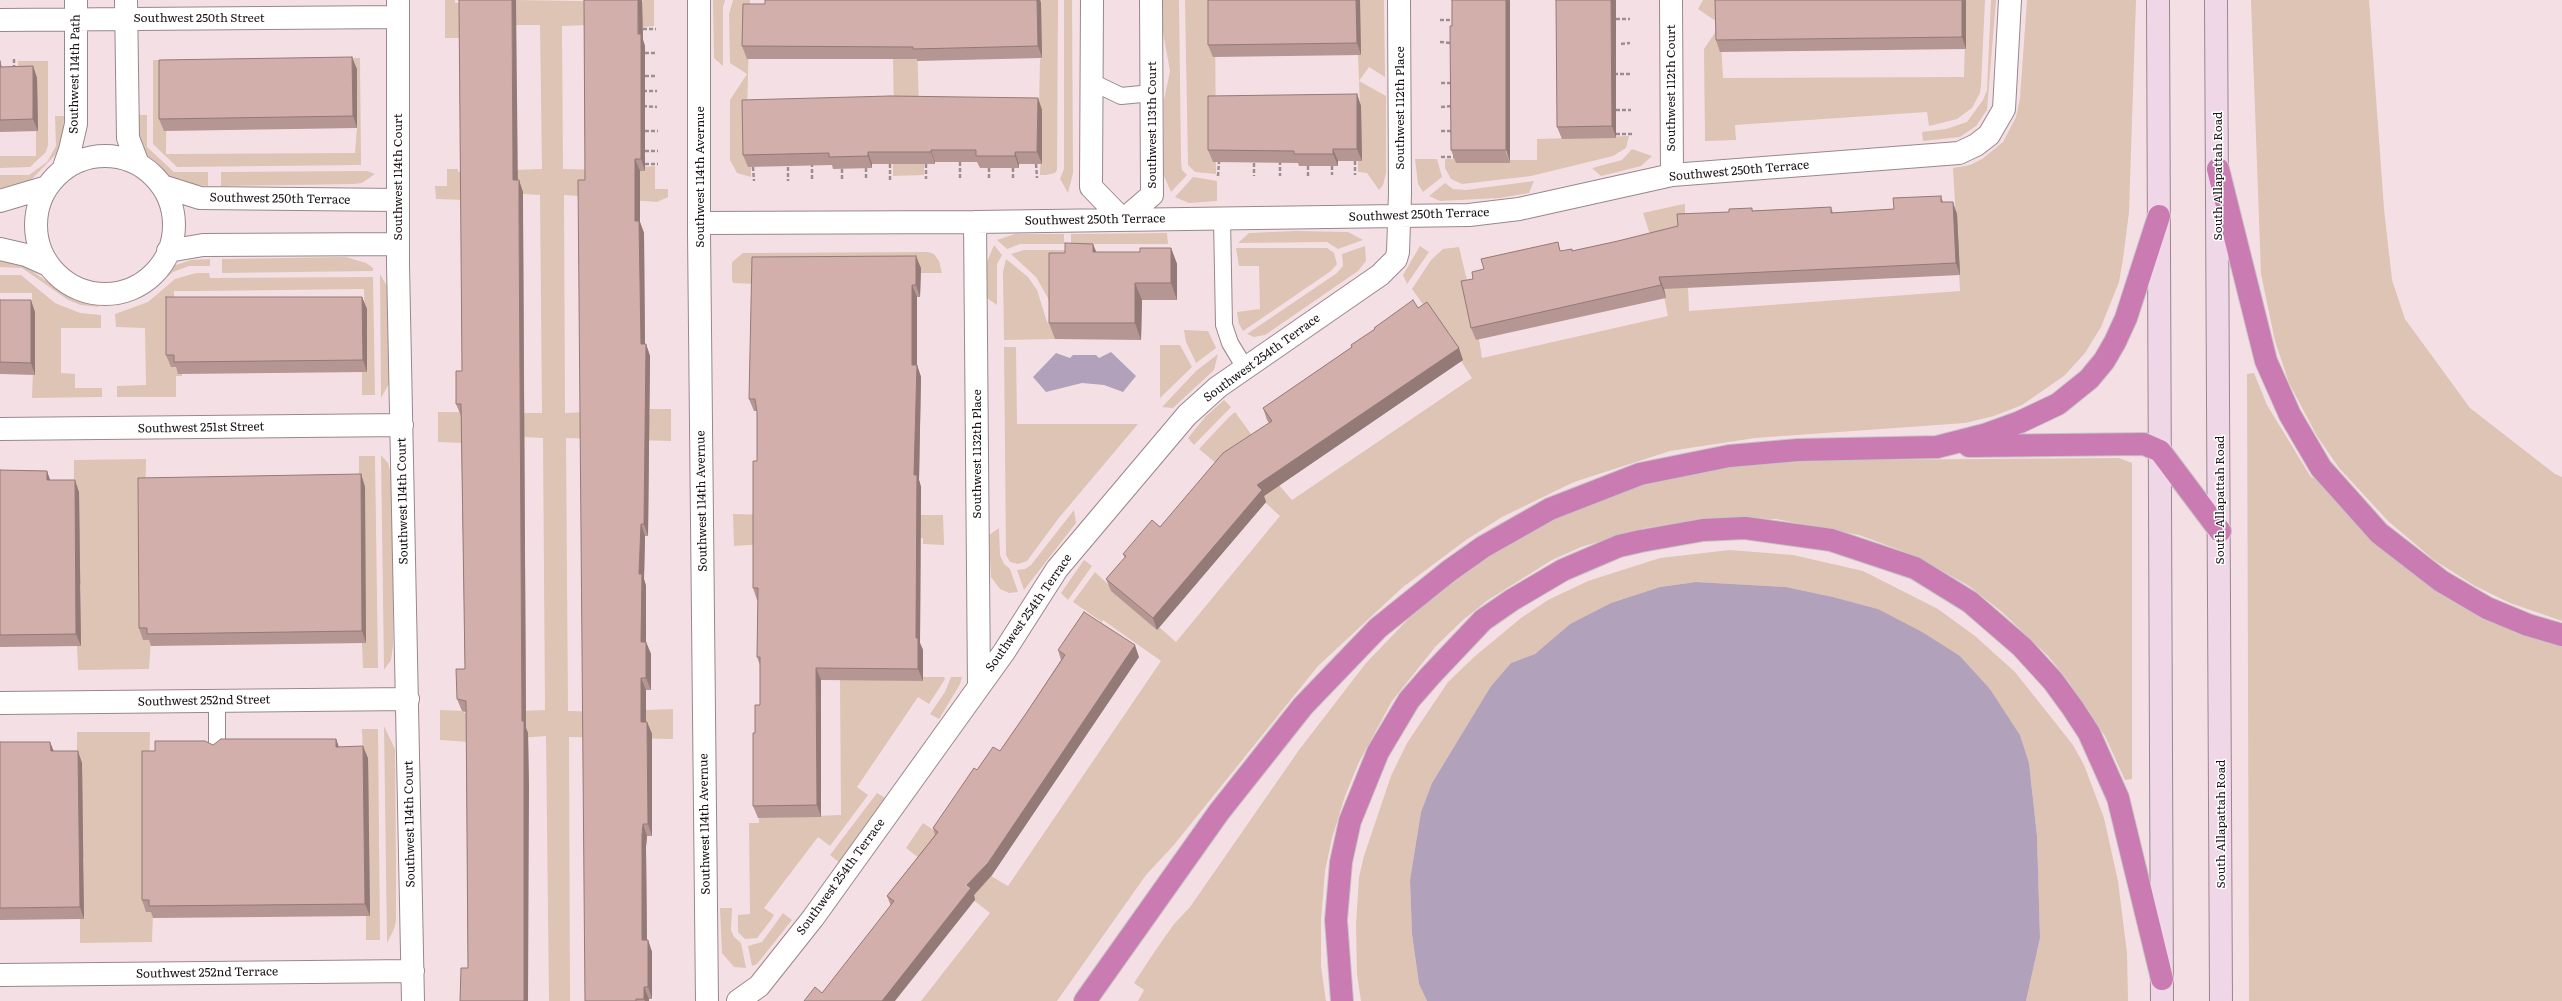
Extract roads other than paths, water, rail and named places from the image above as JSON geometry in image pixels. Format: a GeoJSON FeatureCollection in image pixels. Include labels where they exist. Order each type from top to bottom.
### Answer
{"type":"FeatureCollection","features":[{"type":"Feature","properties":{"kind":"highway"},"geometry":{"type":"LineString","coordinates":[[2218,169],[2266,361],[2290,416],[2321,468],[2379,533],[2441,581],[2487,608],[2528,625],[2562,635]]}},
{"type":"Feature","properties":{"kind":"highway"},"geometry":{"type":"LineString","coordinates":[[1937,446],[1984,435],[2020,422],[2058,404],[2089,379],[2104,361],[2126,318],[2159,216]]}},
{"type":"Feature","properties":{"kind":"highway"},"geometry":{"type":"LineString","coordinates":[[1085,1001],[1258,760],[1322,683],[1399,610],[1483,547],[1550,509],[1581,496],[1640,474],[1672,466],[1729,456],[1798,450],[1937,446],[2144,444],[2160,452],[2220,531]]}},
{"type":"Feature","properties":{"kind":"highway"},"geometry":{"type":"LineString","coordinates":[[1342,1001],[1337,958],[1336,920],[1341,862],[1350,822],[1378,752],[1410,700],[1430,676],[1459,642],[1483,620],[1512,600],[1563,570],[1619,546],[1703,530],[1745,528],[1831,540],[1915,568],[1970,602],[2022,647],[2053,681],[2089,733],[2118,798],[2162,979]]}},
{"type":"Feature","properties":{"kind":"main road"},"geometry":{"type":"LineString","coordinates":[[2158,0],[2162,1001]]}},
{"type":"Feature","properties":{"kind":"main road","name":"South Allapattah Road"},"geometry":{"type":"LineString","coordinates":[[2216,0],[2220,531],[2221,1001]]}},
{"type":"Feature","properties":{"kind":"street","name":"Southwest 114th Avernue"},"geometry":{"type":"LineString","coordinates":[[699,0],[699,223],[707,1001]]}},
{"type":"Feature","properties":{"kind":"street"},"geometry":{"type":"LineString","coordinates":[[1092,0],[1091,187],[1123,220]]}},
{"type":"Feature","properties":{"kind":"street","name":"Southwest 113th Court"},"geometry":{"type":"LineString","coordinates":[[1123,220],[1152,195],[1151,0]]}},
{"type":"Feature","properties":{"kind":"street","name":"Southwest 112th Place"},"geometry":{"type":"LineString","coordinates":[[1398,216],[1399,0]]}},
{"type":"Feature","properties":{"kind":"street","name":"Southwest 112th Court"},"geometry":{"type":"LineString","coordinates":[[1671,0],[1672,175]]}},
{"type":"Feature","properties":{"kind":"street","name":"Southwest 250th Terrace"},"geometry":{"type":"LineString","coordinates":[[699,223],[1222,219],[1494,213],[1578,197],[1672,175],[1942,156],[1968,150],[1988,135],[2004,109],[2010,0]]}},
{"type":"Feature","properties":{"kind":"street","name":"Southwest 250th Street"},"geometry":{"type":"LineString","coordinates":[[0,20],[76,9],[398,8]]}},
{"type":"Feature","properties":{"kind":"street","name":"Southwest 114th Court"},"geometry":{"type":"LineString","coordinates":[[398,8],[398,244],[413,1001]]}},
{"type":"Feature","properties":{"kind":"street","name":"Southwest 114th Path"},"geometry":{"type":"LineString","coordinates":[[63,170],[70,150],[76,124],[76,9]]}},
{"type":"Feature","properties":{"kind":"street"},"geometry":{"type":"LineString","coordinates":[[126,9],[128,132],[138,164]]}},
{"type":"Feature","properties":{"kind":"street"},"geometry":{"type":"LineString","coordinates":[[0,249],[26,255],[46,264],[66,282],[82,290],[100,293],[117,292],[134,287],[149,278],[160,266],[168,251],[173,234],[174,218],[170,202],[162,186],[152,174],[138,164],[122,158],[106,156],[90,157],[63,170],[47,187],[38,207],[35,222],[37,240],[46,264]]}},
{"type":"Feature","properties":{"kind":"street","name":"Southwest 250th Terrace"},"geometry":{"type":"LineString","coordinates":[[162,186],[200,198],[398,200]]}},
{"type":"Feature","properties":{"kind":"street"},"geometry":{"type":"LineString","coordinates":[[0,201],[47,187]]}},
{"type":"Feature","properties":{"kind":"street","name":"Southwest 254th Terrace"},"geometry":{"type":"LineString","coordinates":[[738,1001],[759,986],[813,918],[979,686],[1061,564],[1186,415],[1218,387],[1244,368],[1386,270],[1398,252],[1398,216]]}},
{"type":"Feature","properties":{"kind":"street","name":"Southwest 1132th Place"},"geometry":{"type":"LineString","coordinates":[[975,222],[979,686]]}},
{"type":"Feature","properties":{"kind":"street"},"geometry":{"type":"LineString","coordinates":[[168,251],[203,245],[398,244]]}},
{"type":"Feature","properties":{"kind":"street","name":"Southwest 251st Street"},"geometry":{"type":"LineString","coordinates":[[0,429],[402,425]]}},
{"type":"Feature","properties":{"kind":"street","name":"Southwest 252nd Street"},"geometry":{"type":"LineString","coordinates":[[0,703],[408,699]]}},
{"type":"Feature","properties":{"kind":"street","name":"Southwest 252nd Terrace"},"geometry":{"type":"LineString","coordinates":[[0,975],[413,971]]}},
{"type":"Feature","properties":{"kind":"lane"},"geometry":{"type":"LineString","coordinates":[[1092,82],[1121,96],[1152,93]]}},
{"type":"Feature","properties":{"kind":"lane"},"geometry":{"type":"LineString","coordinates":[[1222,219],[1224,326],[1230,344],[1244,368]]}},
{"type":"Feature","properties":{"kind":"lane"},"geometry":{"type":"LineString","coordinates":[[217,701],[217,748]]}}]}
